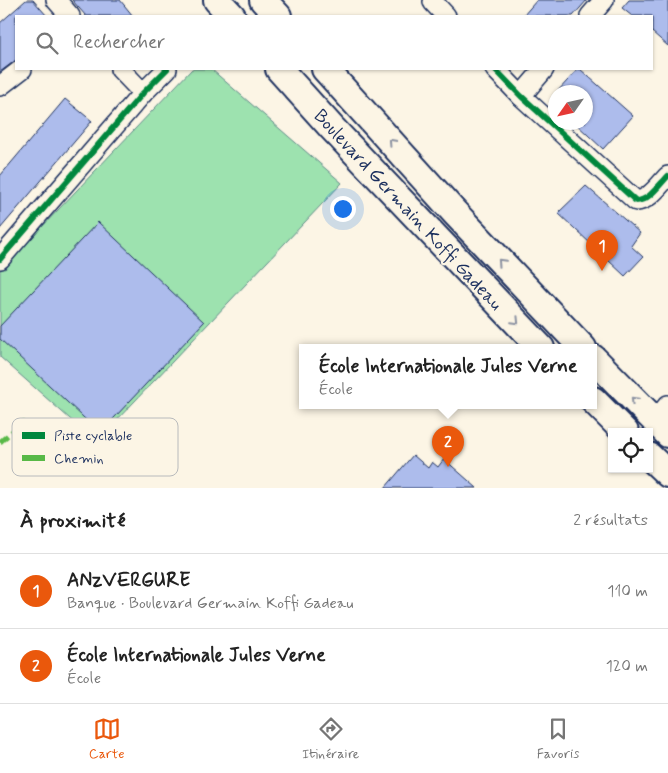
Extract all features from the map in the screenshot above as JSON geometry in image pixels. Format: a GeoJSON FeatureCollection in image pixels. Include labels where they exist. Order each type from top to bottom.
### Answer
{"type":"FeatureCollection","features":[{"type":"Feature","properties":{"kind":"main road"},"geometry":{"type":"LineString","coordinates":[[263,0],[277,15]]}},
{"type":"Feature","properties":{"kind":"main road","name":"Boulevard Germain Koffi Gadeau"},"geometry":{"type":"LineString","coordinates":[[280,70],[332,128],[537,344]]}},
{"type":"Feature","properties":{"kind":"main road","name":"Boulevard Germain Koffi Gadeau"},"geometry":{"type":"LineString","coordinates":[[326,70],[456,213],[579,344]]}},
{"type":"Feature","properties":{"kind":"main road"},"geometry":{"type":"LineString","coordinates":[[597,361],[664,420]]}},
{"type":"Feature","properties":{"kind":"main road"},"geometry":{"type":"LineString","coordinates":[[597,404],[621,428]]}},
{"type":"Feature","properties":{"kind":"main road"},"geometry":{"type":"LineString","coordinates":[[653,460],[668,474]]}},
{"type":"Feature","properties":{"kind":"street"},"geometry":{"type":"LineString","coordinates":[[56,0],[69,15]]}},
{"type":"Feature","properties":{"kind":"street"},"geometry":{"type":"LineString","coordinates":[[591,15],[604,0]]}},
{"type":"Feature","properties":{"kind":"street"},"geometry":{"type":"LineString","coordinates":[[433,2],[445,15]]}},
{"type":"Feature","properties":{"kind":"street"},"geometry":{"type":"LineString","coordinates":[[0,86],[21,70]]}},
{"type":"Feature","properties":{"kind":"street"},"geometry":{"type":"LineString","coordinates":[[121,70],[143,93]]}},
{"type":"Feature","properties":{"kind":"street"},"geometry":{"type":"LineString","coordinates":[[0,259],[165,70]]}},
{"type":"Feature","properties":{"kind":"street"},"geometry":{"type":"LineString","coordinates":[[496,70],[520,96],[636,201],[642,201],[647,198],[668,176]]}},
{"type":"Feature","properties":{"kind":"street"},"geometry":{"type":"LineString","coordinates":[[520,96],[543,70]]}},
{"type":"Feature","properties":{"kind":"green space"},"geometry":{"type":"Polygon","coordinates":[[[191,70],[212,70],[342,183],[119,418],[69,418],[0,357],[0,271],[191,70]]]}},
{"type":"Feature","properties":{"kind":"building"},"geometry":{"type":"Polygon","coordinates":[[[26,0],[33,0],[46,15],[15,15],[15,61],[0,72],[0,23],[26,0]]]}},
{"type":"Feature","properties":{"kind":"building"},"geometry":{"type":"Polygon","coordinates":[[[72,0],[120,0],[132,15],[85,15],[72,0]]]}},
{"type":"Feature","properties":{"kind":"building"},"geometry":{"type":"Polygon","coordinates":[[[537,0],[587,0],[574,15],[524,15],[537,0]]]}},
{"type":"Feature","properties":{"kind":"building"},"geometry":{"type":"Polygon","coordinates":[[[629,0],[668,0],[668,46],[653,33],[653,15],[631,15],[622,8],[629,0]]]}},
{"type":"Feature","properties":{"kind":"building"},"geometry":{"type":"Polygon","coordinates":[[[577,70],[581,70],[633,116],[603,149],[583,130],[593,130],[593,85],[563,85],[577,70]]]}},
{"type":"Feature","properties":{"kind":"building"},"geometry":{"type":"Polygon","coordinates":[[[65,99],[92,121],[0,229],[0,176],[65,99]]]}},
{"type":"Feature","properties":{"kind":"building"},"geometry":{"type":"Polygon","coordinates":[[[586,186],[640,233],[631,246],[643,257],[625,276],[558,213],[586,186]]]}},
{"type":"Feature","properties":{"kind":"building"},"geometry":{"type":"Polygon","coordinates":[[[98,222],[204,322],[114,418],[84,418],[0,339],[0,326],[98,222]]]}},
{"type":"Feature","properties":{"kind":"building"},"geometry":{"type":"Polygon","coordinates":[[[413,455],[428,468],[432,462],[438,467],[444,459],[477,488],[385,488],[413,455]]]}},
{"type":"Feature","properties":{"kind":"marked path"},"geometry":{"type":"LineString","coordinates":[[0,442],[12,432]]}},
{"type":"Feature","properties":{"kind":"cycle path"},"geometry":{"type":"LineString","coordinates":[[0,259],[143,93],[166,70]]}},
{"type":"Feature","properties":{"kind":"cycle path"},"geometry":{"type":"LineString","coordinates":[[496,70],[521,96],[636,201],[649,195],[668,176]]}},
{"type":"Feature","properties":{"kind":"place","name":"ANzVERGURE"},"geometry":{"type":"Point","coordinates":[602,271]}},
{"type":"Feature","properties":{"kind":"place","name":"École Internationale Jules Verne"},"geometry":{"type":"Point","coordinates":[448,467]}}]}
